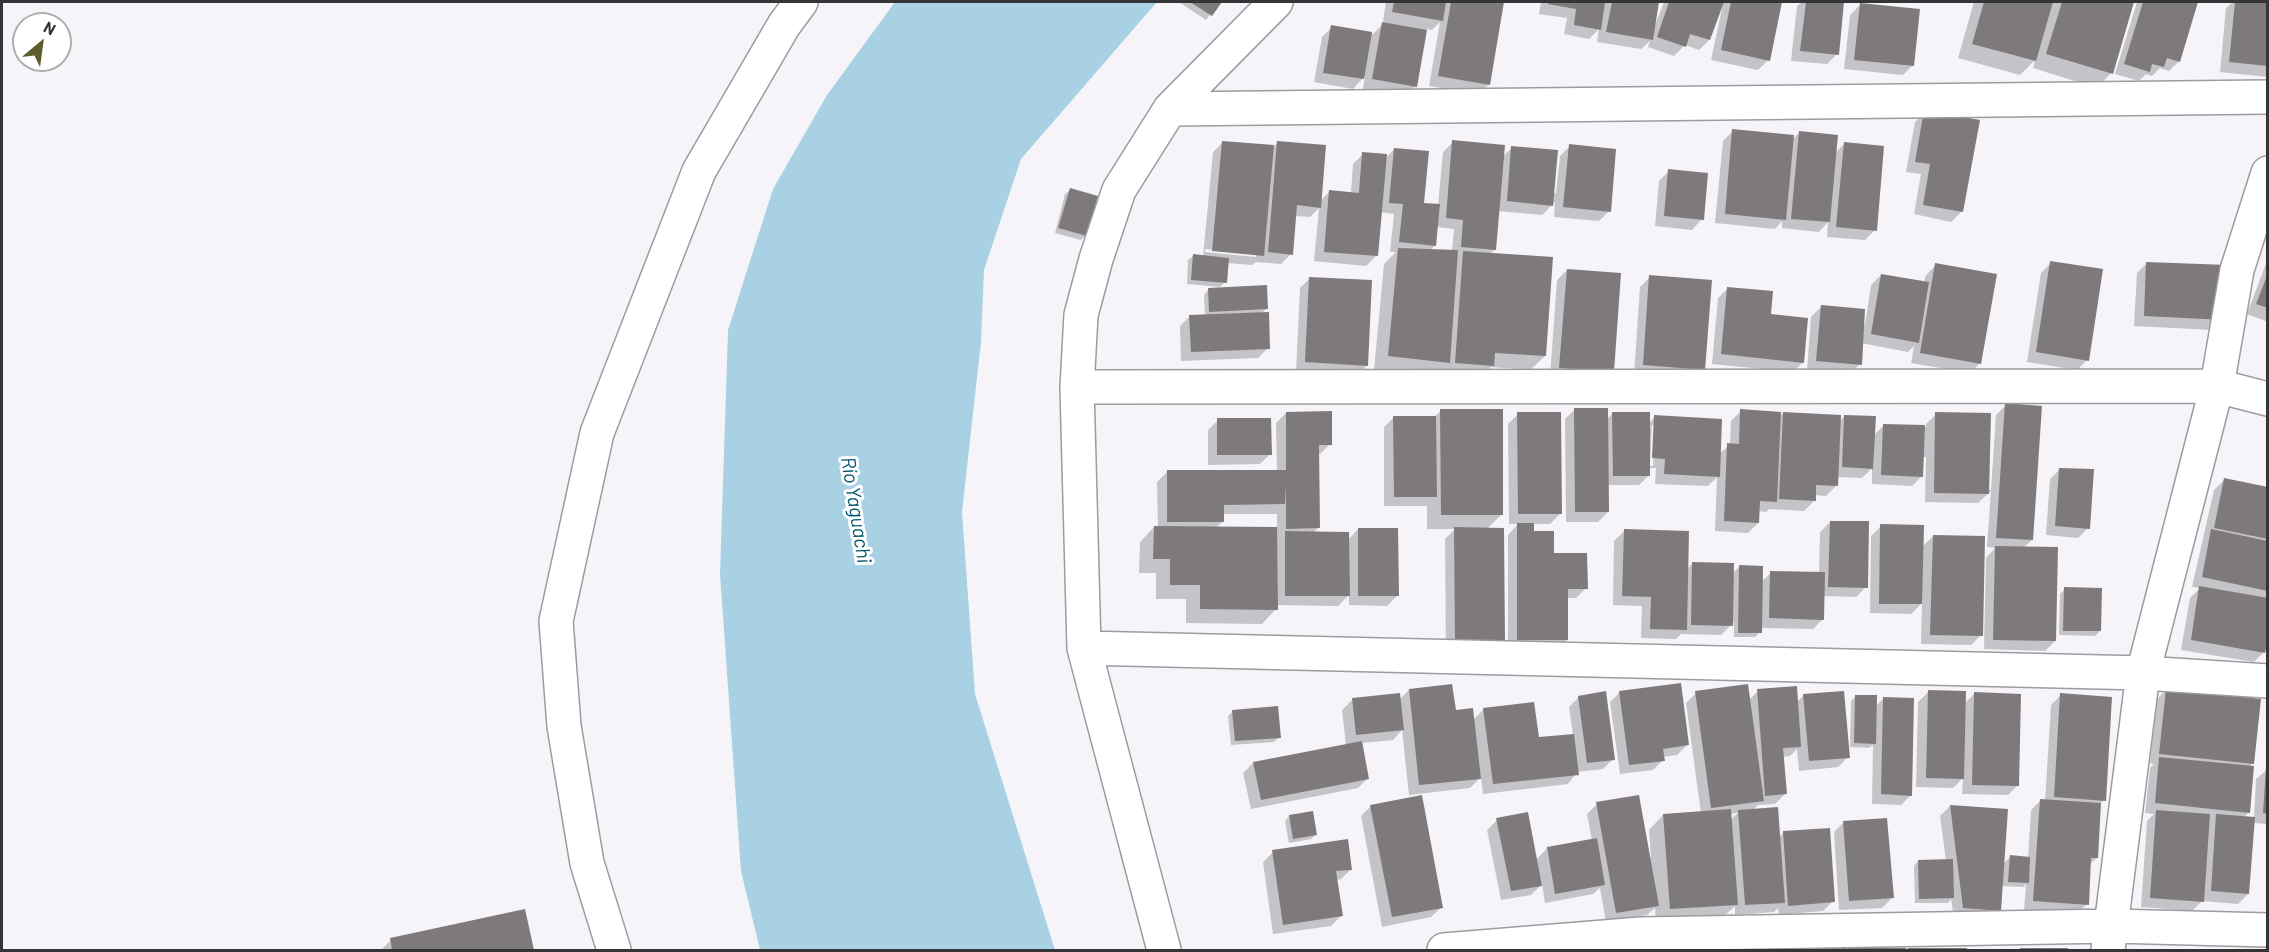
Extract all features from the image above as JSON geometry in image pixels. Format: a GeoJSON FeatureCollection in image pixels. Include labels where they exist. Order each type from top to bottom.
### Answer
{"type":"FeatureCollection","features":[{"type":"Feature","properties":{"kind":"street"},"geometry":{"type":"LineString","coordinates":[[615,951],[587,863],[564,726],[556,621],[597,433],[694,182],[784,25],[801,2]]}},
{"type":"Feature","properties":{"kind":"street"},"geometry":{"type":"LineString","coordinates":[[1164,951],[1084,648],[1077,387],[1081,315],[1099,249],[1119,190],[1170,109],[1276,2]]}},
{"type":"Feature","properties":{"kind":"street"},"geometry":{"type":"LineString","coordinates":[[1170,109],[2268,97]]}},
{"type":"Feature","properties":{"kind":"street"},"geometry":{"type":"LineString","coordinates":[[2110,938],[2143,673],[2217,386],[2237,270],[2268,173]]}},
{"type":"Feature","properties":{"kind":"street"},"geometry":{"type":"LineString","coordinates":[[1077,387],[2217,386],[2268,399]]}},
{"type":"Feature","properties":{"kind":"street"},"geometry":{"type":"LineString","coordinates":[[1084,648],[2143,673],[2268,681]]}},
{"type":"Feature","properties":{"kind":"street"},"geometry":{"type":"LineString","coordinates":[[1444,951],[1641,934],[2110,938],[2268,930]]}},
{"type":"Feature","properties":{"kind":"water","name":"Río Yaguachi"},"geometry":{"type":"Polygon","coordinates":[[[895,2],[1157,2],[1021,159],[984,270],[981,342],[962,512],[975,694],[1055,950],[760,950],[741,871],[720,574],[728,330],[773,189],[827,95],[895,2]]]}},
{"type":"Feature","properties":{"kind":"building"},"geometry":{"type":"Polygon","coordinates":[[[1190,2],[1222,2],[1212,16],[1190,2]]]}},
{"type":"Feature","properties":{"kind":"building"},"geometry":{"type":"Polygon","coordinates":[[[1394,2],[1446,2],[1443,21],[1392,12],[1394,2]]]}},
{"type":"Feature","properties":{"kind":"building"},"geometry":{"type":"Polygon","coordinates":[[[1451,2],[1504,2],[1490,85],[1438,76],[1451,2]]]}},
{"type":"Feature","properties":{"kind":"building"},"geometry":{"type":"Polygon","coordinates":[[[1548,2],[1605,2],[1601,30],[1574,25],[1576,9],[1548,4],[1548,2]]]}},
{"type":"Feature","properties":{"kind":"building"},"geometry":{"type":"Polygon","coordinates":[[[1612,2],[1659,2],[1653,40],[1606,32],[1612,2]]]}},
{"type":"Feature","properties":{"kind":"building"},"geometry":{"type":"Polygon","coordinates":[[[1669,2],[1724,2],[1710,40],[1690,34],[1686,47],[1657,37],[1669,2]]]}},
{"type":"Feature","properties":{"kind":"building"},"geometry":{"type":"Polygon","coordinates":[[[1731,2],[1782,2],[1770,61],[1721,50],[1731,2]]]}},
{"type":"Feature","properties":{"kind":"building"},"geometry":{"type":"Polygon","coordinates":[[[1806,2],[1844,2],[1839,55],[1800,51],[1806,2]]]}},
{"type":"Feature","properties":{"kind":"building"},"geometry":{"type":"Polygon","coordinates":[[[1984,2],[2053,2],[2036,61],[1972,44],[1984,2]]]}},
{"type":"Feature","properties":{"kind":"building"},"geometry":{"type":"Polygon","coordinates":[[[2062,2],[2134,2],[2113,74],[2046,54],[2062,2]]]}},
{"type":"Feature","properties":{"kind":"building"},"geometry":{"type":"Polygon","coordinates":[[[2143,2],[2198,2],[2180,62],[2167,58],[2164,67],[2152,64],[2150,72],[2124,64],[2143,2]]]}},
{"type":"Feature","properties":{"kind":"building"},"geometry":{"type":"Polygon","coordinates":[[[2235,2],[2268,2],[2268,66],[2229,62],[2235,2]]]}},
{"type":"Feature","properties":{"kind":"building"},"geometry":{"type":"Polygon","coordinates":[[[1860,3],[1920,9],[1914,66],[1854,60],[1860,3]]]}},
{"type":"Feature","properties":{"kind":"building"},"geometry":{"type":"Polygon","coordinates":[[[1382,22],[1427,30],[1417,87],[1372,79],[1382,22]]]}},
{"type":"Feature","properties":{"kind":"building"},"geometry":{"type":"Polygon","coordinates":[[[1331,25],[1372,32],[1364,79],[1323,73],[1331,25]]]}},
{"type":"Feature","properties":{"kind":"building"},"geometry":{"type":"Polygon","coordinates":[[[1924,110],[1980,120],[1963,212],[1923,205],[1930,164],[1915,162],[1924,110]]]}},
{"type":"Feature","properties":{"kind":"building"},"geometry":{"type":"Polygon","coordinates":[[[1732,129],[1794,135],[1786,220],[1725,214],[1732,129]]]}},
{"type":"Feature","properties":{"kind":"building"},"geometry":{"type":"Polygon","coordinates":[[[1799,131],[1838,135],[1830,222],[1791,219],[1799,131]]]}},
{"type":"Feature","properties":{"kind":"building"},"geometry":{"type":"Polygon","coordinates":[[[1452,140],[1505,145],[1496,250],[1461,247],[1463,220],[1446,218],[1452,140]]]}},
{"type":"Feature","properties":{"kind":"building"},"geometry":{"type":"Polygon","coordinates":[[[1222,141],[1274,145],[1264,256],[1212,251],[1222,141]]]}},
{"type":"Feature","properties":{"kind":"building"},"geometry":{"type":"Polygon","coordinates":[[[1277,141],[1326,145],[1321,208],[1297,205],[1293,255],[1268,252],[1277,141]]]}},
{"type":"Feature","properties":{"kind":"building"},"geometry":{"type":"Polygon","coordinates":[[[1844,142],[1884,146],[1877,231],[1836,227],[1844,142]]]}},
{"type":"Feature","properties":{"kind":"building"},"geometry":{"type":"Polygon","coordinates":[[[1569,144],[1616,149],[1611,212],[1563,207],[1569,144]]]}},
{"type":"Feature","properties":{"kind":"building"},"geometry":{"type":"Polygon","coordinates":[[[1511,146],[1558,150],[1553,206],[1507,201],[1511,146]]]}},
{"type":"Feature","properties":{"kind":"building"},"geometry":{"type":"Polygon","coordinates":[[[1394,148],[1429,151],[1424,203],[1440,204],[1436,246],[1399,242],[1403,204],[1389,203],[1394,148]]]}},
{"type":"Feature","properties":{"kind":"building"},"geometry":{"type":"Polygon","coordinates":[[[1362,152],[1387,154],[1378,256],[1324,252],[1329,190],[1359,193],[1362,152]]]}},
{"type":"Feature","properties":{"kind":"building"},"geometry":{"type":"Polygon","coordinates":[[[1668,169],[1708,173],[1704,220],[1664,216],[1668,169]]]}},
{"type":"Feature","properties":{"kind":"building"},"geometry":{"type":"Polygon","coordinates":[[[1070,188],[1098,196],[1087,236],[1058,228],[1070,188]]]}},
{"type":"Feature","properties":{"kind":"building"},"geometry":{"type":"Polygon","coordinates":[[[1398,248],[1458,250],[1450,363],[1388,356],[1398,248]]]}},
{"type":"Feature","properties":{"kind":"building"},"geometry":{"type":"Polygon","coordinates":[[[1463,251],[1553,257],[1546,356],[1495,353],[1494,366],[1455,363],[1463,251]]]}},
{"type":"Feature","properties":{"kind":"building"},"geometry":{"type":"Polygon","coordinates":[[[1193,254],[1229,258],[1227,283],[1191,280],[1193,254]]]}},
{"type":"Feature","properties":{"kind":"building"},"geometry":{"type":"Polygon","coordinates":[[[2050,261],[2103,269],[2089,361],[2036,352],[2050,261]]]}},
{"type":"Feature","properties":{"kind":"building"},"geometry":{"type":"Polygon","coordinates":[[[2146,262],[2228,265],[2225,320],[2144,316],[2146,262]]]}},
{"type":"Feature","properties":{"kind":"building"},"geometry":{"type":"Polygon","coordinates":[[[1935,263],[1997,274],[1981,364],[1920,353],[1935,263]]]}},
{"type":"Feature","properties":{"kind":"building"},"geometry":{"type":"Polygon","coordinates":[[[1567,269],[1621,273],[1614,372],[1559,368],[1567,269]]]}},
{"type":"Feature","properties":{"kind":"building"},"geometry":{"type":"Polygon","coordinates":[[[2268,273],[2268,308],[2256,304],[2268,273]]]}},
{"type":"Feature","properties":{"kind":"building"},"geometry":{"type":"Polygon","coordinates":[[[1881,274],[1929,282],[1919,343],[1871,334],[1881,274]]]}},
{"type":"Feature","properties":{"kind":"building"},"geometry":{"type":"Polygon","coordinates":[[[1649,275],[1712,280],[1705,370],[1643,365],[1649,275]]]}},
{"type":"Feature","properties":{"kind":"building"},"geometry":{"type":"Polygon","coordinates":[[[1309,277],[1372,280],[1368,366],[1305,362],[1309,277]]]}},
{"type":"Feature","properties":{"kind":"building"},"geometry":{"type":"Polygon","coordinates":[[[1267,285],[1268,309],[1209,312],[1208,288],[1267,285]]]}},
{"type":"Feature","properties":{"kind":"building"},"geometry":{"type":"Polygon","coordinates":[[[1727,287],[1773,291],[1771,314],[1808,318],[1804,363],[1721,354],[1727,287]]]}},
{"type":"Feature","properties":{"kind":"building"},"geometry":{"type":"Polygon","coordinates":[[[1821,305],[1865,309],[1862,365],[1816,361],[1821,305]]]}},
{"type":"Feature","properties":{"kind":"building"},"geometry":{"type":"Polygon","coordinates":[[[1269,312],[1270,349],[1191,352],[1189,315],[1269,312]]]}},
{"type":"Feature","properties":{"kind":"building"},"geometry":{"type":"Polygon","coordinates":[[[2005,403],[2042,406],[2033,540],[1996,538],[2005,403]]]}},
{"type":"Feature","properties":{"kind":"building"},"geometry":{"type":"Polygon","coordinates":[[[1574,408],[1608,408],[1609,512],[1575,512],[1574,408]]]}},
{"type":"Feature","properties":{"kind":"building"},"geometry":{"type":"Polygon","coordinates":[[[1440,409],[1503,409],[1503,515],[1441,515],[1440,409]]]}},
{"type":"Feature","properties":{"kind":"building"},"geometry":{"type":"Polygon","coordinates":[[[1740,409],[1781,412],[1777,502],[1760,501],[1759,523],[1724,521],[1727,443],[1739,444],[1740,409]]]}},
{"type":"Feature","properties":{"kind":"building"},"geometry":{"type":"Polygon","coordinates":[[[1332,411],[1332,445],[1319,445],[1320,528],[1286,529],[1286,485],[1285,504],[1224,505],[1224,522],[1167,522],[1167,470],[1286,470],[1286,412],[1332,411]]]}},
{"type":"Feature","properties":{"kind":"building"},"geometry":{"type":"Polygon","coordinates":[[[1517,412],[1561,412],[1562,514],[1518,514],[1517,412]]]}},
{"type":"Feature","properties":{"kind":"building"},"geometry":{"type":"Polygon","coordinates":[[[1612,412],[1650,412],[1650,476],[1613,476],[1612,412]]]}},
{"type":"Feature","properties":{"kind":"building"},"geometry":{"type":"Polygon","coordinates":[[[1783,412],[1841,415],[1838,486],[1816,485],[1816,501],[1779,499],[1783,412]]]}},
{"type":"Feature","properties":{"kind":"building"},"geometry":{"type":"Polygon","coordinates":[[[1935,412],[1991,413],[1989,494],[1934,493],[1935,412]]]}},
{"type":"Feature","properties":{"kind":"building"},"geometry":{"type":"Polygon","coordinates":[[[1654,415],[1722,419],[1720,477],[1664,474],[1665,459],[1652,458],[1654,415]]]}},
{"type":"Feature","properties":{"kind":"building"},"geometry":{"type":"Polygon","coordinates":[[[1844,415],[1876,416],[1873,469],[1842,467],[1844,415]]]}},
{"type":"Feature","properties":{"kind":"building"},"geometry":{"type":"Polygon","coordinates":[[[1393,416],[1436,416],[1437,497],[1394,497],[1393,416]]]}},
{"type":"Feature","properties":{"kind":"building"},"geometry":{"type":"Polygon","coordinates":[[[1217,418],[1271,418],[1272,455],[1217,455],[1217,418]]]}},
{"type":"Feature","properties":{"kind":"building"},"geometry":{"type":"Polygon","coordinates":[[[1883,424],[1925,425],[1923,477],[1881,475],[1883,424]]]}},
{"type":"Feature","properties":{"kind":"building"},"geometry":{"type":"Polygon","coordinates":[[[2059,468],[2094,469],[2090,529],[2055,526],[2059,468]]]}},
{"type":"Feature","properties":{"kind":"building"},"geometry":{"type":"Polygon","coordinates":[[[2224,478],[2268,487],[2268,539],[2214,528],[2224,478]]]}},
{"type":"Feature","properties":{"kind":"building"},"geometry":{"type":"Polygon","coordinates":[[[1830,521],[1869,521],[1868,588],[1828,587],[1830,521]]]}},
{"type":"Feature","properties":{"kind":"building"},"geometry":{"type":"Polygon","coordinates":[[[1517,523],[1534,523],[1534,531],[1554,531],[1554,553],[1587,553],[1588,589],[1568,589],[1568,640],[1517,640],[1517,523]]]}},
{"type":"Feature","properties":{"kind":"building"},"geometry":{"type":"Polygon","coordinates":[[[1880,524],[1924,525],[1922,604],[1879,604],[1880,524]]]}},
{"type":"Feature","properties":{"kind":"building"},"geometry":{"type":"Polygon","coordinates":[[[1154,526],[1277,527],[1278,610],[1200,609],[1200,585],[1170,585],[1170,559],[1153,559],[1154,526]]]}},
{"type":"Feature","properties":{"kind":"building"},"geometry":{"type":"Polygon","coordinates":[[[1454,527],[1504,528],[1505,645],[1455,645],[1454,527]]]}},
{"type":"Feature","properties":{"kind":"building"},"geometry":{"type":"Polygon","coordinates":[[[1358,528],[1398,528],[1399,596],[1358,596],[1358,528]]]}},
{"type":"Feature","properties":{"kind":"building"},"geometry":{"type":"Polygon","coordinates":[[[1624,529],[1689,531],[1687,630],[1650,629],[1651,597],[1622,596],[1624,529]]]}},
{"type":"Feature","properties":{"kind":"building"},"geometry":{"type":"Polygon","coordinates":[[[2211,529],[2268,541],[2268,591],[2202,577],[2211,529]]]}},
{"type":"Feature","properties":{"kind":"building"},"geometry":{"type":"Polygon","coordinates":[[[1285,531],[1349,532],[1350,596],[1285,596],[1285,531]]]}},
{"type":"Feature","properties":{"kind":"building"},"geometry":{"type":"Polygon","coordinates":[[[1933,535],[1985,536],[1983,636],[1930,635],[1933,535]]]}},
{"type":"Feature","properties":{"kind":"building"},"geometry":{"type":"Polygon","coordinates":[[[1995,546],[2058,547],[2056,641],[1993,640],[1995,546]]]}},
{"type":"Feature","properties":{"kind":"building"},"geometry":{"type":"Polygon","coordinates":[[[1692,562],[1734,563],[1733,626],[1691,625],[1692,562]]]}},
{"type":"Feature","properties":{"kind":"building"},"geometry":{"type":"Polygon","coordinates":[[[1739,565],[1763,566],[1762,633],[1738,633],[1739,565]]]}},
{"type":"Feature","properties":{"kind":"building"},"geometry":{"type":"Polygon","coordinates":[[[1770,571],[1825,572],[1824,620],[1769,618],[1770,571]]]}},
{"type":"Feature","properties":{"kind":"building"},"geometry":{"type":"Polygon","coordinates":[[[2199,586],[2268,598],[2268,641],[2265,653],[2191,640],[2199,586]]]}},
{"type":"Feature","properties":{"kind":"building"},"geometry":{"type":"Polygon","coordinates":[[[2064,587],[2102,588],[2101,631],[2063,631],[2064,587]]]}},
{"type":"Feature","properties":{"kind":"building"},"geometry":{"type":"Polygon","coordinates":[[[1681,683],[1689,745],[1663,749],[1665,761],[1629,765],[1619,691],[1681,683]]]}},
{"type":"Feature","properties":{"kind":"building"},"geometry":{"type":"Polygon","coordinates":[[[1452,684],[1456,710],[1473,708],[1481,779],[1419,785],[1409,689],[1452,684]]]}},
{"type":"Feature","properties":{"kind":"building"},"geometry":{"type":"Polygon","coordinates":[[[1748,684],[1764,801],[1711,808],[1695,691],[1748,684]]]}},
{"type":"Feature","properties":{"kind":"building"},"geometry":{"type":"Polygon","coordinates":[[[1797,686],[1801,747],[1783,748],[1787,794],[1765,796],[1757,689],[1797,686]]]}},
{"type":"Feature","properties":{"kind":"building"},"geometry":{"type":"Polygon","coordinates":[[[2166,689],[2261,699],[2254,764],[2159,754],[2166,689]]]}},
{"type":"Feature","properties":{"kind":"building"},"geometry":{"type":"Polygon","coordinates":[[[1928,690],[1966,691],[1964,779],[1926,778],[1928,690]]]}},
{"type":"Feature","properties":{"kind":"building"},"geometry":{"type":"Polygon","coordinates":[[[1606,691],[1615,760],[1587,763],[1578,696],[1606,691]]]}},
{"type":"Feature","properties":{"kind":"building"},"geometry":{"type":"Polygon","coordinates":[[[1844,691],[1850,758],[1809,761],[1803,694],[1844,691]]]}},
{"type":"Feature","properties":{"kind":"building"},"geometry":{"type":"Polygon","coordinates":[[[1974,692],[2021,694],[2019,786],[1972,785],[1974,692]]]}},
{"type":"Feature","properties":{"kind":"building"},"geometry":{"type":"Polygon","coordinates":[[[1400,693],[1404,730],[1356,735],[1352,698],[1400,693]]]}},
{"type":"Feature","properties":{"kind":"building"},"geometry":{"type":"Polygon","coordinates":[[[2060,693],[2112,697],[2106,801],[2054,797],[2060,693]]]}},
{"type":"Feature","properties":{"kind":"building"},"geometry":{"type":"Polygon","coordinates":[[[1855,695],[1877,695],[1876,744],[1854,743],[1855,695]]]}},
{"type":"Feature","properties":{"kind":"building"},"geometry":{"type":"Polygon","coordinates":[[[1883,697],[1914,698],[1912,796],[1881,794],[1883,697]]]}},
{"type":"Feature","properties":{"kind":"building"},"geometry":{"type":"Polygon","coordinates":[[[1534,702],[1539,737],[1574,734],[1579,775],[1493,784],[1483,708],[1534,702]]]}},
{"type":"Feature","properties":{"kind":"building"},"geometry":{"type":"Polygon","coordinates":[[[1278,706],[1281,738],[1235,741],[1232,710],[1278,706]]]}},
{"type":"Feature","properties":{"kind":"building"},"geometry":{"type":"Polygon","coordinates":[[[1362,741],[1369,779],[1261,800],[1253,762],[1362,741]]]}},
{"type":"Feature","properties":{"kind":"building"},"geometry":{"type":"Polygon","coordinates":[[[2159,757],[2254,766],[2250,813],[2155,803],[2159,757]]]}},
{"type":"Feature","properties":{"kind":"building"},"geometry":{"type":"Polygon","coordinates":[[[2266,767],[2268,767],[2268,814],[2263,813],[2266,767]]]}},
{"type":"Feature","properties":{"kind":"building"},"geometry":{"type":"Polygon","coordinates":[[[1422,795],[1443,908],[1392,917],[1370,805],[1422,795]]]}},
{"type":"Feature","properties":{"kind":"building"},"geometry":{"type":"Polygon","coordinates":[[[1639,795],[1659,906],[1616,913],[1596,802],[1639,795]]]}},
{"type":"Feature","properties":{"kind":"building"},"geometry":{"type":"Polygon","coordinates":[[[2040,799],[2101,803],[2098,858],[2091,858],[2089,905],[2033,901],[2040,799]]]}},
{"type":"Feature","properties":{"kind":"building"},"geometry":{"type":"Polygon","coordinates":[[[1950,805],[2008,809],[2001,911],[1963,908],[1950,805]]]}},
{"type":"Feature","properties":{"kind":"building"},"geometry":{"type":"Polygon","coordinates":[[[1778,807],[1785,903],[1745,905],[1738,810],[1778,807]]]}},
{"type":"Feature","properties":{"kind":"building"},"geometry":{"type":"Polygon","coordinates":[[[1731,809],[1738,905],[1670,909],[1663,814],[1731,809]]]}},
{"type":"Feature","properties":{"kind":"building"},"geometry":{"type":"Polygon","coordinates":[[[2156,810],[2210,814],[2204,902],[2150,898],[2156,810]]]}},
{"type":"Feature","properties":{"kind":"building"},"geometry":{"type":"Polygon","coordinates":[[[1313,811],[1317,835],[1293,839],[1289,815],[1313,811]]]}},
{"type":"Feature","properties":{"kind":"building"},"geometry":{"type":"Polygon","coordinates":[[[1528,812],[1542,886],[1511,891],[1496,818],[1528,812]]]}},
{"type":"Feature","properties":{"kind":"building"},"geometry":{"type":"Polygon","coordinates":[[[2216,814],[2255,817],[2249,894],[2211,891],[2216,814]]]}},
{"type":"Feature","properties":{"kind":"building"},"geometry":{"type":"Polygon","coordinates":[[[1887,818],[1894,898],[1849,901],[1843,821],[1887,818]]]}},
{"type":"Feature","properties":{"kind":"building"},"geometry":{"type":"Polygon","coordinates":[[[1830,828],[1835,902],[1788,906],[1783,831],[1830,828]]]}},
{"type":"Feature","properties":{"kind":"building"},"geometry":{"type":"Polygon","coordinates":[[[1597,838],[1605,885],[1555,894],[1547,847],[1597,838]]]}},
{"type":"Feature","properties":{"kind":"building"},"geometry":{"type":"Polygon","coordinates":[[[1348,839],[1352,870],[1336,871],[1343,916],[1283,925],[1272,850],[1348,839]]]}},
{"type":"Feature","properties":{"kind":"building"},"geometry":{"type":"Polygon","coordinates":[[[2010,855],[2030,857],[2029,883],[2008,882],[2010,855]]]}},
{"type":"Feature","properties":{"kind":"building"},"geometry":{"type":"Polygon","coordinates":[[[1953,859],[1954,898],[1919,899],[1918,860],[1953,859]]]}},
{"type":"Feature","properties":{"kind":"building"},"geometry":{"type":"Polygon","coordinates":[[[525,909],[534,950],[392,950],[390,938],[525,909]]]}},
{"type":"Feature","properties":{"kind":"building"},"geometry":{"type":"Polygon","coordinates":[[[1741,942],[1742,950],[1685,950],[1685,949],[1741,942]]]}},
{"type":"Feature","properties":{"kind":"building"},"geometry":{"type":"Polygon","coordinates":[[[1786,946],[1787,950],[1754,950],[1754,949],[1786,946]]]}},
{"type":"Feature","properties":{"kind":"building"},"geometry":{"type":"Polygon","coordinates":[[[1800,947],[1847,947],[1847,950],[1800,950],[1800,947]]]}},
{"type":"Feature","properties":{"kind":"building"},"geometry":{"type":"Polygon","coordinates":[[[1848,947],[1906,948],[1906,950],[1848,950],[1848,947]]]}},
{"type":"Feature","properties":{"kind":"building"},"geometry":{"type":"Polygon","coordinates":[[[1908,948],[1967,948],[1967,950],[1908,950],[1908,948]]]}},
{"type":"Feature","properties":{"kind":"building"},"geometry":{"type":"Polygon","coordinates":[[[2020,948],[2068,948],[2068,950],[2020,950],[2020,948]]]}}]}
